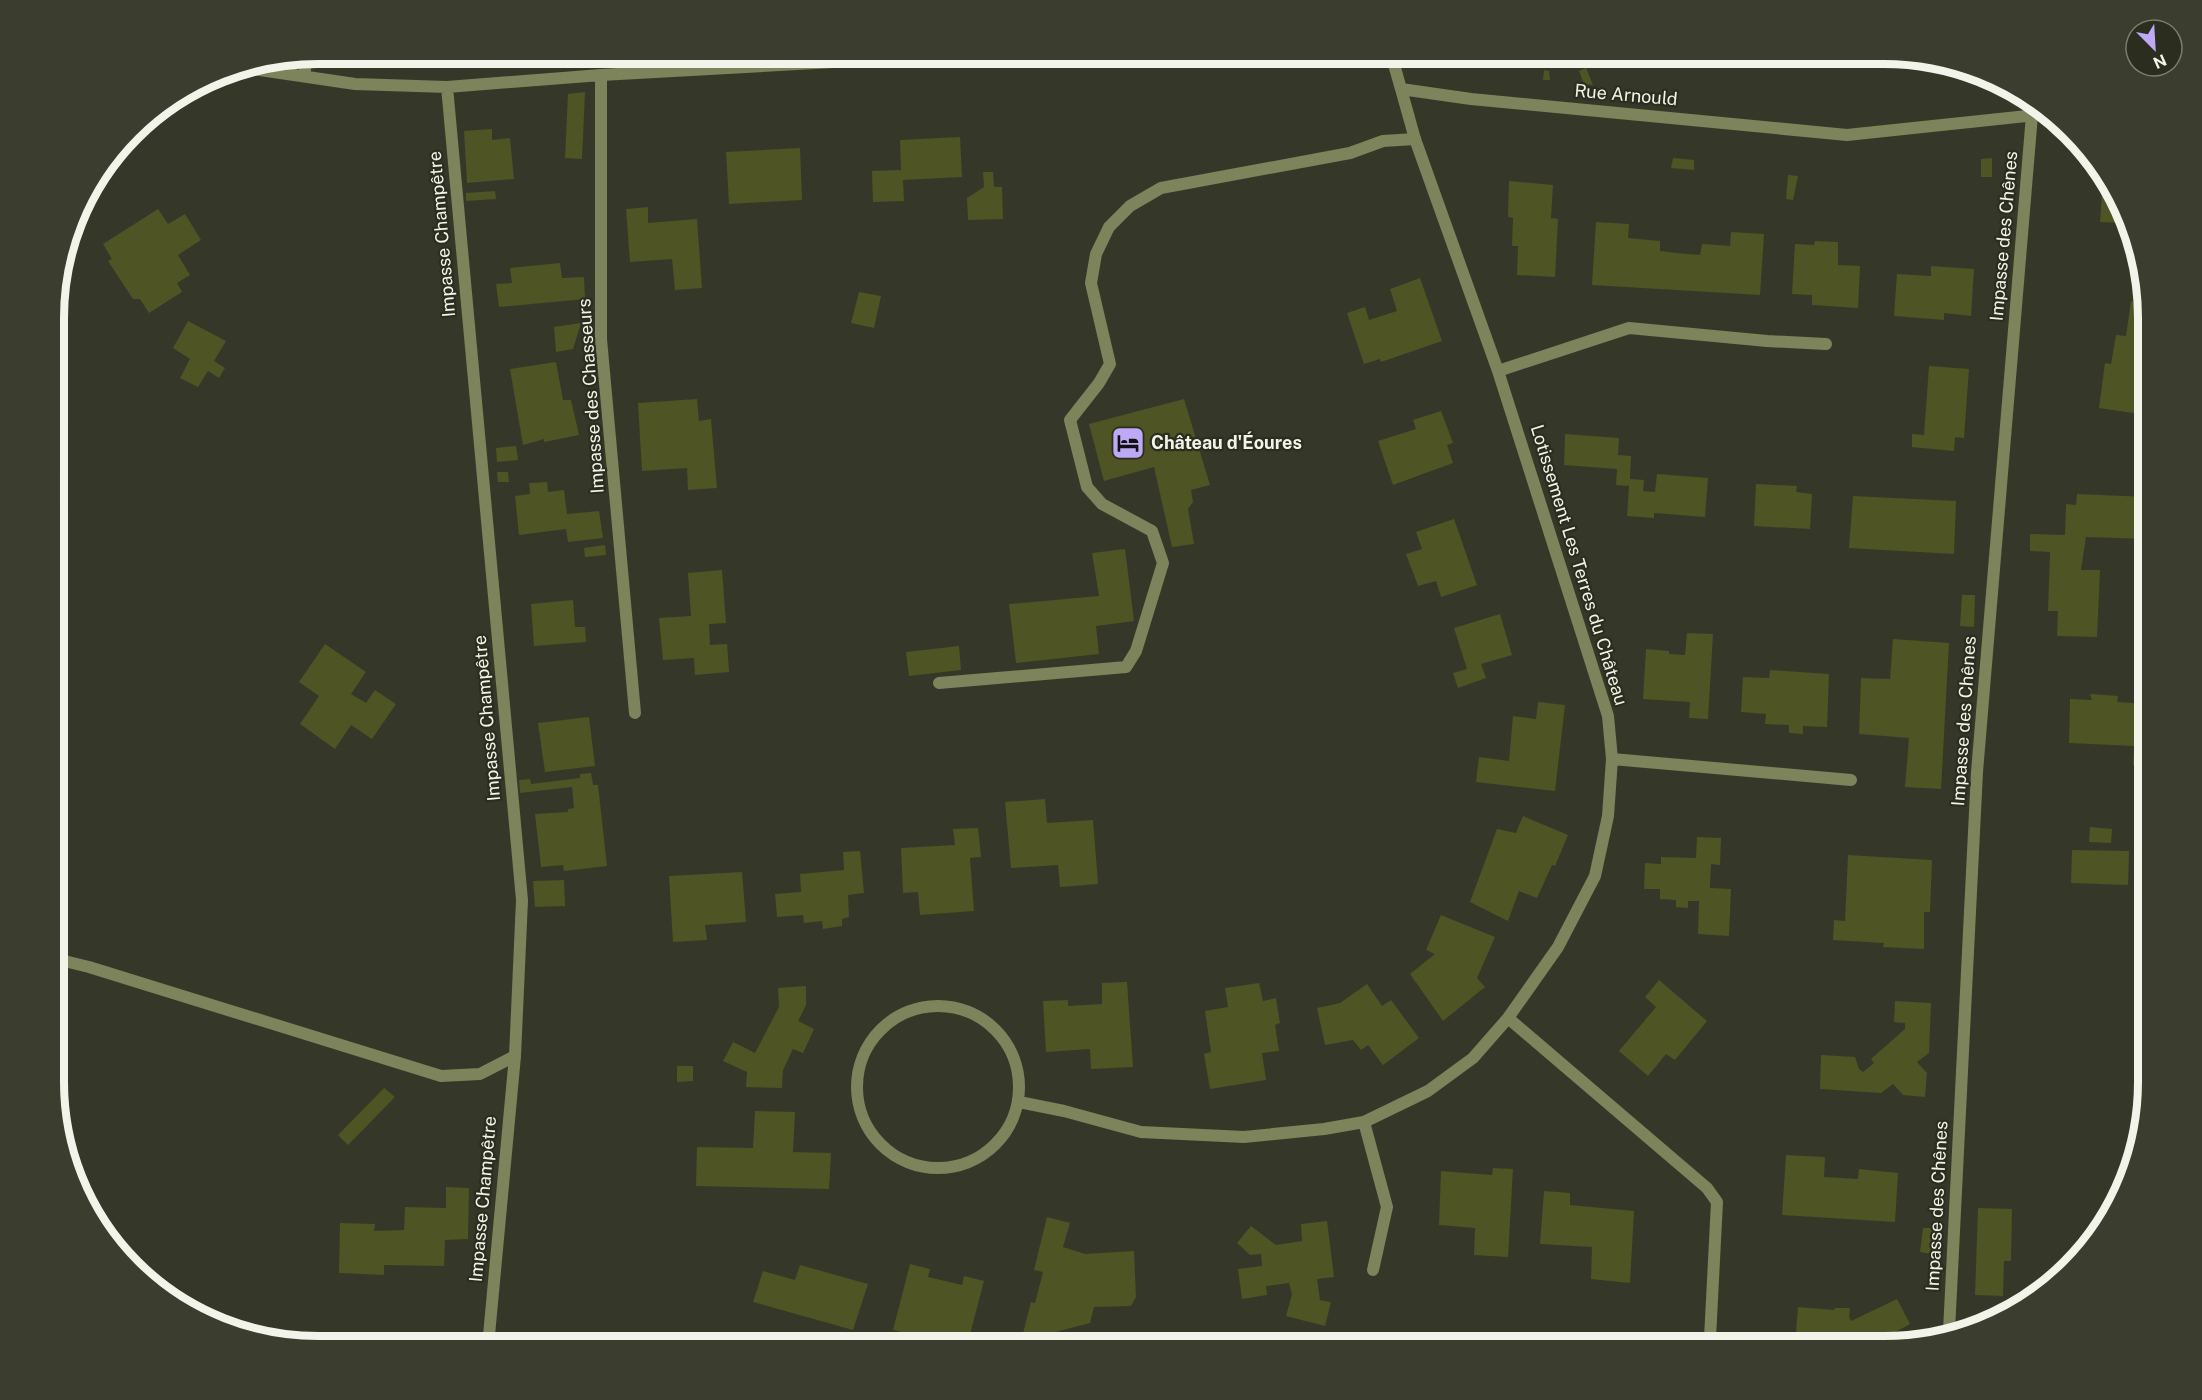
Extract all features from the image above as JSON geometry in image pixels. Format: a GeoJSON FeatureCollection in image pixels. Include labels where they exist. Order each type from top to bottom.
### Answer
{"type":"FeatureCollection","features":[{"type":"Feature","properties":{"kind":"street"},"geometry":{"type":"LineString","coordinates":[[263,70],[356,84],[447,87],[601,75],[797,64]]}},
{"type":"Feature","properties":{"kind":"street"},"geometry":{"type":"LineString","coordinates":[[1394,64],[1401,89]]}},
{"type":"Feature","properties":{"kind":"street"},"geometry":{"type":"LineString","coordinates":[[304,76],[306,65]]}},
{"type":"Feature","properties":{"kind":"street","name":"Impasse des Chasseurs"},"geometry":{"type":"LineString","coordinates":[[601,75],[602,339],[635,713]]}},
{"type":"Feature","properties":{"kind":"street","name":"Impasse Champêtre"},"geometry":{"type":"LineString","coordinates":[[447,87],[522,900],[514,1056],[489,1336]]}},
{"type":"Feature","properties":{"kind":"street","name":"Rue Arnould"},"geometry":{"type":"LineString","coordinates":[[1401,89],[1471,99],[1847,135],[2035,114]]}},
{"type":"Feature","properties":{"kind":"street","name":"Lotissement Les Terres du Château"},"geometry":{"type":"LineString","coordinates":[[1019,1102],[1141,1132],[1244,1137],[1324,1129],[1364,1122],[1428,1091],[1473,1058],[1508,1018],[1558,947],[1595,876],[1608,816],[1612,759],[1608,716],[1498,371],[1415,139],[1401,89]]}},
{"type":"Feature","properties":{"kind":"street","name":"Impasse des Chênes"},"geometry":{"type":"LineString","coordinates":[[1949,1327],[1977,772],[2038,117]]}},
{"type":"Feature","properties":{"kind":"street"},"geometry":{"type":"LineString","coordinates":[[939,683],[1126,667],[1136,651],[1163,563],[1152,531],[1102,504],[1087,487],[1070,420],[1099,383],[1110,364],[1091,283],[1096,254],[1109,227],[1130,206],[1161,188],[1350,153],[1383,141],[1415,139]]}},
{"type":"Feature","properties":{"kind":"street"},"geometry":{"type":"LineString","coordinates":[[1498,371],[1629,328],[1826,344]]}},
{"type":"Feature","properties":{"kind":"street"},"geometry":{"type":"LineString","coordinates":[[1612,759],[1851,780]]}},
{"type":"Feature","properties":{"kind":"street"},"geometry":{"type":"LineString","coordinates":[[64,961],[100,970],[441,1076],[480,1074],[514,1056]]}},
{"type":"Feature","properties":{"kind":"street"},"geometry":{"type":"LineString","coordinates":[[939,1005],[968,1010],[992,1025],[1010,1047],[1019,1073],[1019,1102],[1009,1128],[990,1150],[973,1160],[965,1164],[937,1168],[909,1164],[884,1149],[867,1127],[857,1100],[858,1072],[868,1045],[886,1023],[911,1010],[939,1005]]}},
{"type":"Feature","properties":{"kind":"street"},"geometry":{"type":"LineString","coordinates":[[1508,1018],[1707,1188],[1717,1202],[1710,1336]]}},
{"type":"Feature","properties":{"kind":"street"},"geometry":{"type":"LineString","coordinates":[[1364,1122],[1387,1207],[1373,1270]]}},
{"type":"Feature","properties":{"kind":"building"},"geometry":{"type":"Polygon","coordinates":[[[1586,68],[1593,85],[1584,84],[1579,71],[1586,68]]]}},
{"type":"Feature","properties":{"kind":"building"},"geometry":{"type":"Polygon","coordinates":[[[1544,70],[1549,71],[1550,80],[1543,80],[1544,70]]]}},
{"type":"Feature","properties":{"kind":"building"},"geometry":{"type":"Polygon","coordinates":[[[585,92],[582,159],[565,158],[568,94],[585,92]]]}},
{"type":"Feature","properties":{"kind":"building"},"geometry":{"type":"Polygon","coordinates":[[[492,129],[492,140],[510,138],[514,179],[467,183],[464,131],[492,129]]]}},
{"type":"Feature","properties":{"kind":"building"},"geometry":{"type":"Polygon","coordinates":[[[960,137],[962,177],[903,180],[904,201],[873,202],[872,171],[901,170],[900,140],[960,137]]]}},
{"type":"Feature","properties":{"kind":"building"},"geometry":{"type":"Polygon","coordinates":[[[800,148],[802,200],[729,204],[726,152],[800,148]]]}},
{"type":"Feature","properties":{"kind":"building"},"geometry":{"type":"Polygon","coordinates":[[[1673,158],[1694,160],[1694,170],[1671,168],[1673,158]]]}},
{"type":"Feature","properties":{"kind":"building"},"geometry":{"type":"Polygon","coordinates":[[[1992,158],[1992,177],[1981,177],[1981,159],[1992,158]]]}},
{"type":"Feature","properties":{"kind":"building"},"geometry":{"type":"Polygon","coordinates":[[[983,172],[993,172],[994,187],[1002,187],[1003,219],[968,220],[967,198],[984,187],[983,172]]]}},
{"type":"Feature","properties":{"kind":"building"},"geometry":{"type":"Polygon","coordinates":[[[1788,175],[1798,176],[1793,200],[1786,199],[1788,175]]]}},
{"type":"Feature","properties":{"kind":"building"},"geometry":{"type":"Polygon","coordinates":[[[1509,181],[1553,185],[1551,218],[1558,219],[1555,277],[1517,275],[1518,246],[1512,246],[1513,218],[1508,217],[1509,181]]]}},
{"type":"Feature","properties":{"kind":"building"},"geometry":{"type":"Polygon","coordinates":[[[2102,190],[2119,223],[2100,222],[2102,190]]]}},
{"type":"Feature","properties":{"kind":"building"},"geometry":{"type":"Polygon","coordinates":[[[495,191],[496,199],[466,201],[466,193],[495,191]]]}},
{"type":"Feature","properties":{"kind":"building"},"geometry":{"type":"Polygon","coordinates":[[[648,207],[648,223],[697,219],[702,288],[675,290],[672,259],[630,262],[626,209],[648,207]]]}},
{"type":"Feature","properties":{"kind":"building"},"geometry":{"type":"Polygon","coordinates":[[[158,209],[168,224],[185,214],[201,240],[178,255],[190,275],[177,283],[182,292],[149,313],[140,299],[133,299],[108,261],[112,259],[103,244],[158,209]]]}},
{"type":"Feature","properties":{"kind":"building"},"geometry":{"type":"Polygon","coordinates":[[[1596,222],[1629,224],[1628,238],[1660,241],[1660,251],[1700,255],[1702,244],[1730,246],[1731,232],[1764,234],[1760,295],[1592,285],[1596,222]]]}},
{"type":"Feature","properties":{"kind":"building"},"geometry":{"type":"Polygon","coordinates":[[[1815,241],[1838,242],[1838,265],[1860,266],[1858,308],[1812,305],[1812,295],[1792,294],[1795,244],[1814,245],[1815,241]]]}},
{"type":"Feature","properties":{"kind":"building"},"geometry":{"type":"Polygon","coordinates":[[[560,263],[562,278],[584,277],[585,299],[499,307],[496,284],[512,283],[510,268],[560,263]]]}},
{"type":"Feature","properties":{"kind":"building"},"geometry":{"type":"Polygon","coordinates":[[[1931,266],[1974,269],[1971,316],[1944,313],[1944,320],[1894,316],[1897,274],[1931,276],[1931,266]]]}},
{"type":"Feature","properties":{"kind":"building"},"geometry":{"type":"Polygon","coordinates":[[[1420,278],[1442,341],[1381,362],[1380,359],[1364,364],[1347,313],[1365,307],[1369,320],[1397,311],[1390,289],[1420,278]]]}},
{"type":"Feature","properties":{"kind":"building"},"geometry":{"type":"Polygon","coordinates":[[[859,292],[881,296],[874,328],[851,323],[859,292]]]}},
{"type":"Feature","properties":{"kind":"building"},"geometry":{"type":"Polygon","coordinates":[[[2131,301],[2137,302],[2138,414],[2099,408],[2105,363],[2111,364],[2116,335],[2126,336],[2131,301]]]}},
{"type":"Feature","properties":{"kind":"building"},"geometry":{"type":"Polygon","coordinates":[[[188,321],[226,341],[214,361],[225,368],[219,378],[208,371],[198,387],[180,378],[190,359],[173,348],[188,321]]]}},
{"type":"Feature","properties":{"kind":"building"},"geometry":{"type":"Polygon","coordinates":[[[581,323],[573,349],[556,352],[554,327],[581,323]]]}},
{"type":"Feature","properties":{"kind":"building"},"geometry":{"type":"Polygon","coordinates":[[[556,362],[563,400],[571,400],[579,435],[544,442],[544,439],[523,445],[510,369],[556,362]]]}},
{"type":"Feature","properties":{"kind":"building"},"geometry":{"type":"Polygon","coordinates":[[[1929,366],[1969,369],[1964,438],[1955,437],[1954,451],[1912,447],[1912,434],[1924,435],[1929,366]]]}},
{"type":"Feature","properties":{"kind":"building"},"geometry":{"type":"Polygon","coordinates":[[[697,399],[699,421],[711,419],[717,488],[688,490],[687,468],[642,471],[638,403],[697,399]]]}},
{"type":"Feature","properties":{"kind":"building"},"geometry":{"type":"Polygon","coordinates":[[[1184,399],[1210,485],[1191,490],[1193,502],[1188,509],[1194,544],[1172,547],[1154,467],[1104,481],[1089,424],[1184,399]]]}},
{"type":"Feature","properties":{"kind":"building"},"geometry":{"type":"Polygon","coordinates":[[[1441,411],[1453,443],[1447,445],[1453,463],[1393,485],[1378,441],[1416,429],[1413,420],[1441,411]]]}},
{"type":"Feature","properties":{"kind":"building"},"geometry":{"type":"Polygon","coordinates":[[[1565,434],[1619,438],[1618,455],[1631,456],[1630,479],[1644,480],[1643,491],[1655,492],[1657,474],[1708,478],[1705,517],[1654,513],[1654,518],[1627,516],[1629,486],[1616,485],[1617,469],[1564,465],[1565,434]]]}},
{"type":"Feature","properties":{"kind":"building"},"geometry":{"type":"Polygon","coordinates":[[[516,446],[518,460],[497,462],[496,448],[516,446]]]}},
{"type":"Feature","properties":{"kind":"building"},"geometry":{"type":"Polygon","coordinates":[[[497,472],[508,472],[509,482],[498,482],[497,472]]]}},
{"type":"Feature","properties":{"kind":"building"},"geometry":{"type":"Polygon","coordinates":[[[547,482],[548,492],[564,490],[567,514],[599,511],[603,538],[568,542],[566,529],[519,535],[515,496],[530,494],[529,483],[547,482]]]}},
{"type":"Feature","properties":{"kind":"building"},"geometry":{"type":"Polygon","coordinates":[[[1756,484],[1797,486],[1796,492],[1812,494],[1810,529],[1754,526],[1756,484]]]}},
{"type":"Feature","properties":{"kind":"building"},"geometry":{"type":"Polygon","coordinates":[[[2077,494],[2138,497],[2138,539],[2086,537],[2081,570],[2100,570],[2097,637],[2057,636],[2058,611],[2048,611],[2050,552],[2030,551],[2030,534],[2065,535],[2066,504],[2076,505],[2077,494]]]}},
{"type":"Feature","properties":{"kind":"building"},"geometry":{"type":"Polygon","coordinates":[[[1853,496],[1956,501],[1954,554],[1849,548],[1853,496]]]}},
{"type":"Feature","properties":{"kind":"building"},"geometry":{"type":"Polygon","coordinates":[[[1454,519],[1477,585],[1441,597],[1436,581],[1418,586],[1406,554],[1422,549],[1416,532],[1454,519]]]}},
{"type":"Feature","properties":{"kind":"building"},"geometry":{"type":"Polygon","coordinates":[[[605,545],[606,555],[585,557],[584,548],[605,545]]]}},
{"type":"Feature","properties":{"kind":"building"},"geometry":{"type":"Polygon","coordinates":[[[1125,549],[1134,621],[1096,626],[1099,654],[1016,663],[1009,604],[1099,596],[1092,553],[1125,549]]]}},
{"type":"Feature","properties":{"kind":"building"},"geometry":{"type":"Polygon","coordinates":[[[722,570],[726,623],[709,624],[710,645],[727,644],[729,672],[695,675],[694,658],[663,660],[659,618],[691,616],[688,573],[722,570]]]}},
{"type":"Feature","properties":{"kind":"building"},"geometry":{"type":"Polygon","coordinates":[[[1962,595],[1975,595],[1974,627],[1960,626],[1962,595]]]}},
{"type":"Feature","properties":{"kind":"building"},"geometry":{"type":"Polygon","coordinates":[[[573,600],[575,627],[585,627],[586,642],[534,646],[531,604],[573,600]]]}},
{"type":"Feature","properties":{"kind":"building"},"geometry":{"type":"Polygon","coordinates":[[[1500,614],[1512,655],[1481,664],[1486,678],[1458,688],[1453,673],[1467,669],[1454,628],[1500,614]]]}},
{"type":"Feature","properties":{"kind":"building"},"geometry":{"type":"Polygon","coordinates":[[[1687,633],[1713,634],[1708,719],[1689,718],[1690,702],[1643,699],[1646,649],[1685,655],[1687,633]]]}},
{"type":"Feature","properties":{"kind":"building"},"geometry":{"type":"Polygon","coordinates":[[[1893,639],[1949,643],[1941,789],[1905,787],[1909,738],[1859,734],[1861,678],[1890,679],[1893,639]]]}},
{"type":"Feature","properties":{"kind":"building"},"geometry":{"type":"Polygon","coordinates":[[[325,644],[366,672],[351,694],[366,703],[375,690],[396,704],[372,739],[351,725],[335,749],[300,724],[319,696],[299,682],[325,644]]]}},
{"type":"Feature","properties":{"kind":"building"},"geometry":{"type":"Polygon","coordinates":[[[959,646],[961,670],[909,676],[906,652],[959,646]]]}},
{"type":"Feature","properties":{"kind":"building"},"geometry":{"type":"Polygon","coordinates":[[[1770,670],[1829,674],[1827,727],[1803,726],[1803,734],[1789,733],[1789,725],[1765,724],[1766,714],[1741,712],[1743,677],[1769,678],[1770,670]]]}},
{"type":"Feature","properties":{"kind":"building"},"geometry":{"type":"Polygon","coordinates":[[[2090,694],[2118,696],[2117,702],[2138,703],[2138,766],[2133,765],[2134,746],[2069,743],[2070,699],[2092,700],[2090,694]]]}},
{"type":"Feature","properties":{"kind":"building"},"geometry":{"type":"Polygon","coordinates":[[[1538,702],[1565,705],[1555,791],[1476,782],[1479,757],[1509,761],[1513,716],[1536,719],[1538,702]]]}},
{"type":"Feature","properties":{"kind":"building"},"geometry":{"type":"Polygon","coordinates":[[[589,717],[595,766],[545,772],[538,723],[589,717]]]}},
{"type":"Feature","properties":{"kind":"building"},"geometry":{"type":"Polygon","coordinates":[[[591,773],[593,785],[598,785],[607,866],[564,871],[563,865],[541,867],[535,814],[568,812],[568,809],[574,808],[572,787],[520,793],[519,780],[530,779],[531,784],[580,778],[580,774],[591,773]]]}},
{"type":"Feature","properties":{"kind":"building"},"geometry":{"type":"Polygon","coordinates":[[[1045,799],[1047,823],[1093,820],[1098,884],[1060,887],[1058,865],[1011,868],[1005,802],[1045,799]]]}},
{"type":"Feature","properties":{"kind":"building"},"geometry":{"type":"Polygon","coordinates":[[[1523,816],[1568,835],[1555,866],[1552,865],[1537,898],[1519,891],[1508,921],[1470,902],[1497,829],[1516,833],[1523,816]]]}},
{"type":"Feature","properties":{"kind":"building"},"geometry":{"type":"Polygon","coordinates":[[[2090,827],[2112,829],[2111,843],[2089,842],[2090,827]]]}},
{"type":"Feature","properties":{"kind":"building"},"geometry":{"type":"Polygon","coordinates":[[[978,828],[981,857],[970,858],[974,911],[920,915],[918,892],[903,893],[901,848],[955,845],[953,829],[978,828]]]}},
{"type":"Feature","properties":{"kind":"building"},"geometry":{"type":"Polygon","coordinates":[[[1697,837],[1721,838],[1720,865],[1711,864],[1710,888],[1731,889],[1729,936],[1698,934],[1699,901],[1688,901],[1688,908],[1676,907],[1676,900],[1660,899],[1660,889],[1644,889],[1645,863],[1661,864],[1661,857],[1696,858],[1697,837]]]}},
{"type":"Feature","properties":{"kind":"building"},"geometry":{"type":"Polygon","coordinates":[[[2072,850],[2129,851],[2128,885],[2071,883],[2072,850]]]}},
{"type":"Feature","properties":{"kind":"building"},"geometry":{"type":"Polygon","coordinates":[[[860,851],[864,893],[848,895],[849,917],[842,919],[842,926],[823,929],[822,921],[804,923],[803,915],[777,917],[775,894],[801,892],[800,874],[844,870],[843,852],[860,851]]]}},
{"type":"Feature","properties":{"kind":"building"},"geometry":{"type":"Polygon","coordinates":[[[1848,855],[1932,860],[1930,912],[1924,912],[1924,949],[1883,947],[1884,943],[1833,940],[1834,920],[1845,921],[1848,855]]]}},
{"type":"Feature","properties":{"kind":"building"},"geometry":{"type":"Polygon","coordinates":[[[742,872],[746,922],[705,925],[707,940],[673,942],[669,876],[742,872]]]}},
{"type":"Feature","properties":{"kind":"building"},"geometry":{"type":"Polygon","coordinates":[[[564,880],[565,906],[535,907],[533,881],[564,880]]]}},
{"type":"Feature","properties":{"kind":"building"},"geometry":{"type":"Polygon","coordinates":[[[1441,915],[1495,937],[1477,978],[1485,987],[1443,1021],[1410,974],[1435,954],[1426,950],[1441,915]]]}},
{"type":"Feature","properties":{"kind":"building"},"geometry":{"type":"Polygon","coordinates":[[[1659,980],[1707,1021],[1675,1060],[1666,1054],[1648,1076],[1619,1051],[1656,1007],[1645,997],[1659,980]]]}},
{"type":"Feature","properties":{"kind":"building"},"geometry":{"type":"Polygon","coordinates":[[[1127,982],[1133,1067],[1091,1069],[1090,1049],[1046,1052],[1043,1001],[1068,1000],[1068,1006],[1102,1004],[1102,983],[1127,982]]]}},
{"type":"Feature","properties":{"kind":"building"},"geometry":{"type":"Polygon","coordinates":[[[1259,983],[1263,1001],[1276,998],[1280,1023],[1275,1025],[1279,1051],[1262,1053],[1266,1080],[1210,1089],[1204,1054],[1211,1052],[1205,1011],[1228,1007],[1225,988],[1259,983]]]}},
{"type":"Feature","properties":{"kind":"building"},"geometry":{"type":"Polygon","coordinates":[[[1367,984],[1382,1006],[1391,1000],[1419,1038],[1383,1065],[1368,1045],[1361,1050],[1353,1040],[1325,1045],[1317,1008],[1340,1003],[1367,984]]]}},
{"type":"Feature","properties":{"kind":"building"},"geometry":{"type":"Polygon","coordinates":[[[806,986],[806,1005],[798,1021],[814,1029],[803,1053],[793,1049],[783,1070],[782,1088],[746,1087],[747,1072],[723,1061],[733,1042],[755,1053],[779,1007],[778,988],[806,986]]]}},
{"type":"Feature","properties":{"kind":"building"},"geometry":{"type":"Polygon","coordinates":[[[1895,1001],[1931,1003],[1929,1053],[1917,1062],[1927,1073],[1925,1097],[1903,1095],[1893,1084],[1881,1093],[1820,1089],[1821,1055],[1855,1057],[1859,1069],[1863,1072],[1874,1063],[1871,1059],[1905,1029],[1905,1023],[1894,1022],[1895,1001]]]}},
{"type":"Feature","properties":{"kind":"building"},"geometry":{"type":"Polygon","coordinates":[[[677,1066],[693,1066],[693,1081],[677,1082],[677,1066]]]}},
{"type":"Feature","properties":{"kind":"building"},"geometry":{"type":"Polygon","coordinates":[[[384,1088],[395,1097],[348,1145],[338,1135],[384,1088]]]}},
{"type":"Feature","properties":{"kind":"building"},"geometry":{"type":"Polygon","coordinates":[[[755,1111],[795,1112],[793,1152],[831,1153],[829,1189],[696,1186],[697,1147],[753,1148],[755,1111]]]}},
{"type":"Feature","properties":{"kind":"building"},"geometry":{"type":"Polygon","coordinates":[[[1786,1155],[1825,1157],[1824,1177],[1858,1179],[1859,1169],[1898,1173],[1895,1222],[1782,1215],[1786,1155]]]}},
{"type":"Feature","properties":{"kind":"building"},"geometry":{"type":"Polygon","coordinates":[[[1493,1168],[1513,1169],[1508,1257],[1474,1255],[1475,1228],[1439,1225],[1441,1171],[1492,1175],[1493,1168]]]}},
{"type":"Feature","properties":{"kind":"building"},"geometry":{"type":"Polygon","coordinates":[[[446,1187],[469,1188],[468,1239],[445,1240],[444,1266],[384,1265],[384,1275],[339,1273],[340,1223],[375,1224],[374,1231],[404,1230],[405,1207],[446,1208],[446,1187]]]}},
{"type":"Feature","properties":{"kind":"building"},"geometry":{"type":"Polygon","coordinates":[[[1544,1191],[1570,1193],[1570,1205],[1634,1211],[1630,1283],[1591,1279],[1592,1247],[1540,1244],[1544,1191]]]}},
{"type":"Feature","properties":{"kind":"building"},"geometry":{"type":"Polygon","coordinates":[[[1978,1208],[2012,1209],[2011,1261],[2004,1261],[2003,1296],[1975,1295],[1978,1208]]]}},
{"type":"Feature","properties":{"kind":"building"},"geometry":{"type":"Polygon","coordinates":[[[1047,1217],[1070,1223],[1063,1247],[1085,1254],[1134,1251],[1136,1297],[1131,1306],[1094,1307],[1090,1323],[1040,1336],[1022,1336],[1031,1302],[1035,1303],[1043,1272],[1034,1270],[1047,1217]]]}},
{"type":"Feature","properties":{"kind":"building"},"geometry":{"type":"Polygon","coordinates":[[[1327,1221],[1334,1277],[1317,1279],[1320,1300],[1331,1302],[1325,1326],[1286,1316],[1292,1294],[1289,1283],[1266,1286],[1267,1295],[1242,1299],[1238,1269],[1262,1266],[1261,1254],[1250,1255],[1237,1243],[1251,1226],[1276,1245],[1302,1241],[1301,1224],[1327,1221]]]}},
{"type":"Feature","properties":{"kind":"building"},"geometry":{"type":"Polygon","coordinates":[[[1923,1228],[1934,1228],[1931,1254],[1920,1252],[1923,1228]]]}},
{"type":"Feature","properties":{"kind":"building"},"geometry":{"type":"Polygon","coordinates":[[[910,1264],[930,1269],[928,1277],[962,1285],[964,1276],[984,1281],[970,1336],[919,1336],[893,1330],[910,1264]]]}},
{"type":"Feature","properties":{"kind":"building"},"geometry":{"type":"Polygon","coordinates":[[[800,1265],[868,1284],[853,1330],[753,1302],[763,1271],[795,1280],[800,1265]]]}},
{"type":"Feature","properties":{"kind":"building"},"geometry":{"type":"Polygon","coordinates":[[[1897,1299],[1910,1324],[1890,1336],[1796,1336],[1798,1307],[1834,1310],[1835,1308],[1850,1308],[1851,1321],[1897,1299]]]}},
{"type":"Feature","properties":{"kind":"place","name":"Château d'Éoures"},"geometry":{"type":"Point","coordinates":[1128,443]}}]}
